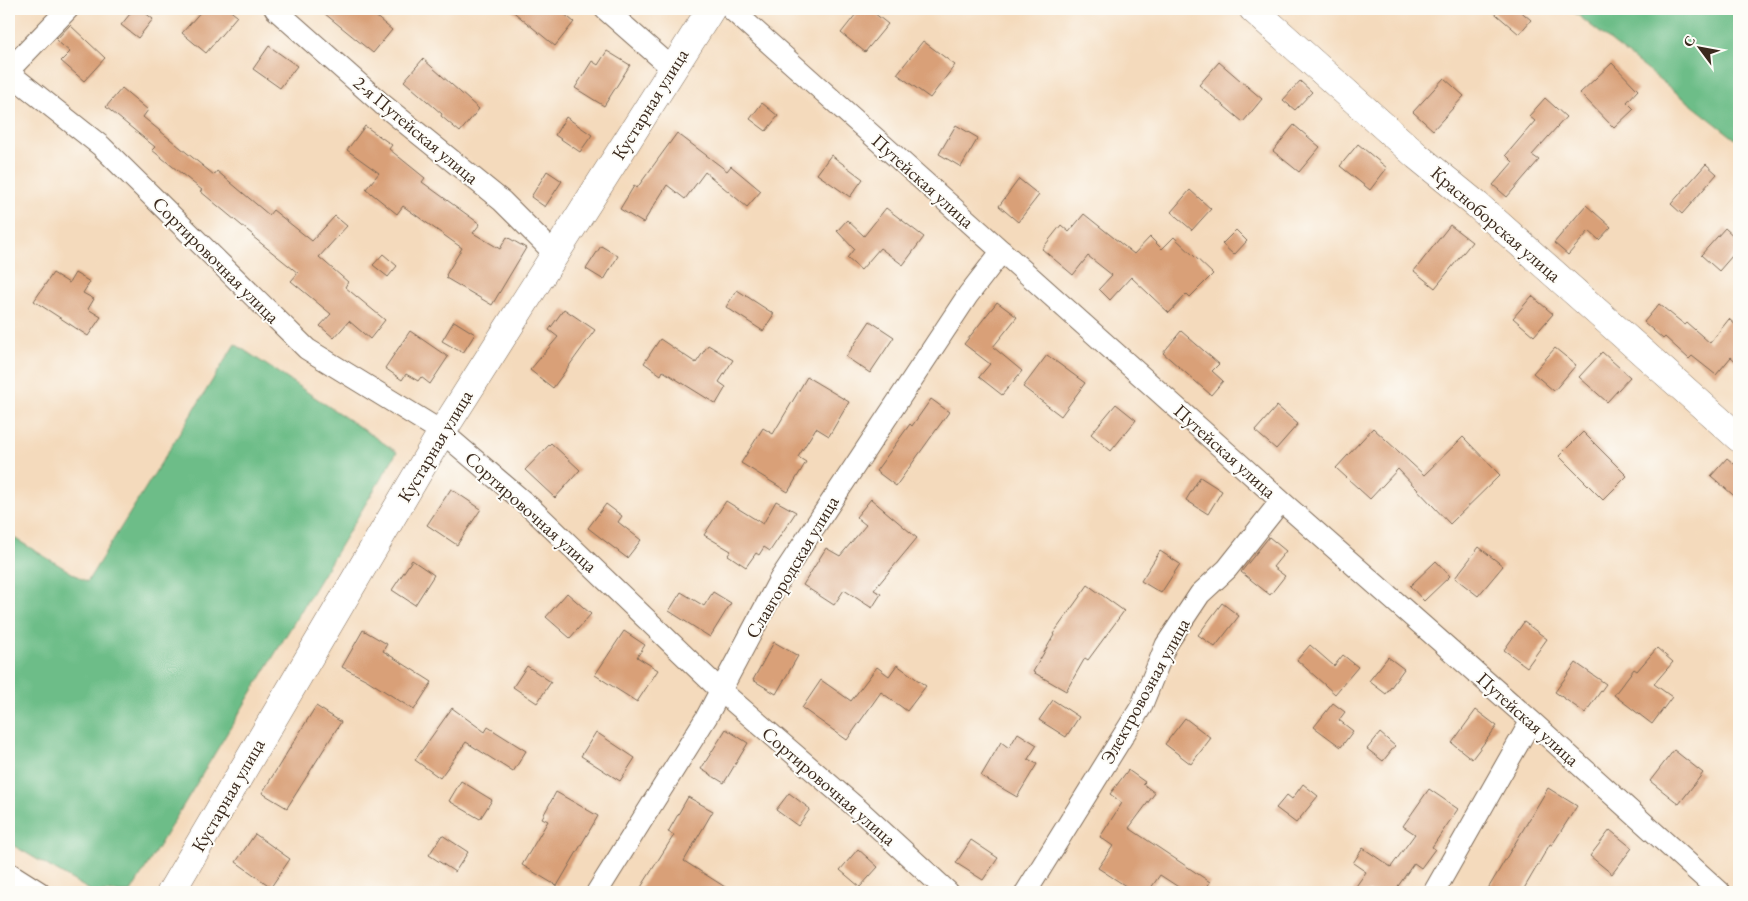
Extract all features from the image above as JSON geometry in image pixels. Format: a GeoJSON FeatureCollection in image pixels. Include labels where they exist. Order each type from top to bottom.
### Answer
{"type":"FeatureCollection","features":[{"type":"Feature","properties":{"kind":"street"},"geometry":{"type":"LineString","coordinates":[[9,71],[68,9]]}},
{"type":"Feature","properties":{"kind":"street","name":"2-я Путейская улица"},"geometry":{"type":"LineString","coordinates":[[275,9],[382,104],[502,201],[555,254]]}},
{"type":"Feature","properties":{"kind":"street"},"geometry":{"type":"LineString","coordinates":[[605,9],[672,68]]}},
{"type":"Feature","properties":{"kind":"street","name":"Кустарная улица"},"geometry":{"type":"LineString","coordinates":[[171,892],[442,432],[711,9]]}},
{"type":"Feature","properties":{"kind":"street","name":"Путейская улица"},"geometry":{"type":"LineString","coordinates":[[731,9],[1281,501],[1531,721],[1720,892]]}},
{"type":"Feature","properties":{"kind":"street","name":"Красноборская улица"},"geometry":{"type":"LineString","coordinates":[[1252,9],[1417,156],[1485,212],[1739,438]]}},
{"type":"Feature","properties":{"kind":"street","name":"Сортировочная улица"},"geometry":{"type":"LineString","coordinates":[[9,71],[101,146],[307,349],[442,432],[531,508],[720,690],[859,810],[948,892]]}},
{"type":"Feature","properties":{"kind":"street","name":"Славгородская улица"},"geometry":{"type":"LineString","coordinates":[[598,892],[706,718],[780,579],[968,294],[1002,252]]}},
{"type":"Feature","properties":{"kind":"street","name":"Электровозная улица"},"geometry":{"type":"LineString","coordinates":[[1026,892],[1141,708],[1166,645],[1200,594],[1227,569],[1281,501]]}},
{"type":"Feature","properties":{"kind":"street"},"geometry":{"type":"LineString","coordinates":[[1434,892],[1531,721]]}},
{"type":"Feature","properties":{"kind":"street"},"geometry":{"type":"LineString","coordinates":[[9,873],[39,892]]}},
{"type":"Feature","properties":{"kind":"green space"},"geometry":{"type":"Polygon","coordinates":[[[1570,9],[1739,9],[1739,142],[1570,9]]]}},
{"type":"Feature","properties":{"kind":"green space"},"geometry":{"type":"Polygon","coordinates":[[[235,344],[397,452],[131,892],[93,892],[9,843],[9,535],[87,582],[235,344]]]}},
{"type":"Feature","properties":{"kind":"building"},"geometry":{"type":"Polygon","coordinates":[[[134,9],[140,9],[153,19],[138,38],[121,25],[134,9]]]}},
{"type":"Feature","properties":{"kind":"building"},"geometry":{"type":"Polygon","coordinates":[[[203,9],[228,9],[237,16],[206,53],[182,33],[203,9]]]}},
{"type":"Feature","properties":{"kind":"building"},"geometry":{"type":"Polygon","coordinates":[[[319,9],[367,9],[392,30],[373,53],[319,9]]]}},
{"type":"Feature","properties":{"kind":"building"},"geometry":{"type":"Polygon","coordinates":[[[510,9],[558,9],[574,22],[555,46],[510,9]]]}},
{"type":"Feature","properties":{"kind":"building"},"geometry":{"type":"Polygon","coordinates":[[[860,9],[869,9],[888,24],[865,52],[841,33],[860,9]]]}},
{"type":"Feature","properties":{"kind":"building"},"geometry":{"type":"Polygon","coordinates":[[[1490,9],[1518,9],[1531,20],[1519,34],[1490,9]]]}},
{"type":"Feature","properties":{"kind":"building"},"geometry":{"type":"Polygon","coordinates":[[[70,25],[105,58],[84,81],[61,61],[70,52],[56,40],[70,25]]]}},
{"type":"Feature","properties":{"kind":"building"},"geometry":{"type":"Polygon","coordinates":[[[923,41],[955,65],[930,98],[897,74],[923,41]]]}},
{"type":"Feature","properties":{"kind":"building"},"geometry":{"type":"Polygon","coordinates":[[[269,46],[297,66],[280,88],[253,69],[269,46]]]}},
{"type":"Feature","properties":{"kind":"building"},"geometry":{"type":"Polygon","coordinates":[[[607,51],[630,65],[604,106],[575,88],[592,61],[598,65],[607,51]]]}},
{"type":"Feature","properties":{"kind":"building"},"geometry":{"type":"Polygon","coordinates":[[[423,59],[479,109],[460,132],[404,81],[423,59]]]}},
{"type":"Feature","properties":{"kind":"building"},"geometry":{"type":"Polygon","coordinates":[[[1219,62],[1262,99],[1243,122],[1199,85],[1219,62]]]}},
{"type":"Feature","properties":{"kind":"building"},"geometry":{"type":"Polygon","coordinates":[[[1612,63],[1638,90],[1627,102],[1634,109],[1614,128],[1580,93],[1612,63]]]}},
{"type":"Feature","properties":{"kind":"building"},"geometry":{"type":"Polygon","coordinates":[[[1444,78],[1464,96],[1433,130],[1413,112],[1444,78]]]}},
{"type":"Feature","properties":{"kind":"building"},"geometry":{"type":"Polygon","coordinates":[[[1300,81],[1312,92],[1295,110],[1283,100],[1300,81]]]}},
{"type":"Feature","properties":{"kind":"building"},"geometry":{"type":"Polygon","coordinates":[[[122,88],[148,110],[143,117],[214,175],[217,171],[269,215],[273,210],[312,241],[335,216],[347,226],[319,257],[348,282],[345,287],[385,320],[370,339],[349,321],[334,338],[320,326],[331,314],[291,281],[298,273],[200,191],[202,190],[152,150],[155,147],[106,107],[122,88]]]}},
{"type":"Feature","properties":{"kind":"building"},"geometry":{"type":"Polygon","coordinates":[[[1545,98],[1566,117],[1532,155],[1539,160],[1507,197],[1493,185],[1513,162],[1506,155],[1535,121],[1529,116],[1545,98]]]}},
{"type":"Feature","properties":{"kind":"building"},"geometry":{"type":"Polygon","coordinates":[[[762,103],[778,116],[766,131],[750,119],[762,103]]]}},
{"type":"Feature","properties":{"kind":"building"},"geometry":{"type":"Polygon","coordinates":[[[566,117],[592,135],[580,152],[555,135],[566,117]]]}},
{"type":"Feature","properties":{"kind":"building"},"geometry":{"type":"Polygon","coordinates":[[[956,125],[978,138],[961,167],[939,154],[956,125]]]}},
{"type":"Feature","properties":{"kind":"building"},"geometry":{"type":"Polygon","coordinates":[[[1294,125],[1320,147],[1299,172],[1273,151],[1294,125]]]}},
{"type":"Feature","properties":{"kind":"building"},"geometry":{"type":"Polygon","coordinates":[[[365,126],[392,145],[389,149],[425,178],[422,182],[480,224],[473,233],[500,249],[507,237],[526,248],[492,305],[446,278],[462,248],[403,206],[397,214],[366,189],[379,173],[347,150],[365,126]]]}},
{"type":"Feature","properties":{"kind":"building"},"geometry":{"type":"Polygon","coordinates":[[[677,133],[727,171],[731,166],[761,191],[747,207],[705,172],[685,199],[667,185],[643,223],[620,209],[634,186],[637,188],[677,133]]]}},
{"type":"Feature","properties":{"kind":"building"},"geometry":{"type":"Polygon","coordinates":[[[1358,144],[1387,168],[1370,190],[1340,166],[1358,144]]]}},
{"type":"Feature","properties":{"kind":"building"},"geometry":{"type":"Polygon","coordinates":[[[831,155],[863,179],[850,197],[817,174],[831,155]]]}},
{"type":"Feature","properties":{"kind":"building"},"geometry":{"type":"Polygon","coordinates":[[[1706,164],[1717,174],[1682,214],[1671,204],[1706,164]]]}},
{"type":"Feature","properties":{"kind":"building"},"geometry":{"type":"Polygon","coordinates":[[[547,171],[562,181],[545,207],[531,197],[547,171]]]}},
{"type":"Feature","properties":{"kind":"building"},"geometry":{"type":"Polygon","coordinates":[[[1019,179],[1039,195],[1018,222],[999,206],[1019,179]]]}},
{"type":"Feature","properties":{"kind":"building"},"geometry":{"type":"Polygon","coordinates":[[[1190,190],[1211,209],[1192,230],[1171,212],[1190,190]]]}},
{"type":"Feature","properties":{"kind":"building"},"geometry":{"type":"Polygon","coordinates":[[[1586,205],[1611,227],[1599,240],[1589,231],[1568,255],[1554,243],[1586,205]]]}},
{"type":"Feature","properties":{"kind":"building"},"geometry":{"type":"Polygon","coordinates":[[[886,208],[924,237],[903,265],[880,248],[861,270],[847,258],[854,249],[837,231],[847,220],[864,236],[886,208]]]}},
{"type":"Feature","properties":{"kind":"building"},"geometry":{"type":"Polygon","coordinates":[[[1084,214],[1134,254],[1150,237],[1162,249],[1174,237],[1213,274],[1190,297],[1187,294],[1169,313],[1131,277],[1110,300],[1099,289],[1112,275],[1088,256],[1073,275],[1042,249],[1061,225],[1069,232],[1084,214]]]}},
{"type":"Feature","properties":{"kind":"building"},"geometry":{"type":"Polygon","coordinates":[[[1450,225],[1472,242],[1435,288],[1414,271],[1450,225]]]}},
{"type":"Feature","properties":{"kind":"building"},"geometry":{"type":"Polygon","coordinates":[[[1725,228],[1739,241],[1739,248],[1719,271],[1701,255],[1725,228]]]}},
{"type":"Feature","properties":{"kind":"building"},"geometry":{"type":"Polygon","coordinates":[[[1236,230],[1247,241],[1234,255],[1222,244],[1236,230]]]}},
{"type":"Feature","properties":{"kind":"building"},"geometry":{"type":"Polygon","coordinates":[[[601,246],[618,256],[604,280],[586,269],[601,246]]]}},
{"type":"Feature","properties":{"kind":"building"},"geometry":{"type":"Polygon","coordinates":[[[383,254],[397,266],[388,277],[373,265],[383,254]]]}},
{"type":"Feature","properties":{"kind":"building"},"geometry":{"type":"Polygon","coordinates":[[[53,273],[69,283],[75,273],[90,282],[83,293],[94,299],[88,309],[101,317],[88,336],[34,301],[53,273]]]}},
{"type":"Feature","properties":{"kind":"building"},"geometry":{"type":"Polygon","coordinates":[[[737,290],[774,314],[763,331],[726,307],[737,290]]]}},
{"type":"Feature","properties":{"kind":"building"},"geometry":{"type":"Polygon","coordinates":[[[1532,296],[1553,314],[1534,336],[1513,318],[1532,296]]]}},
{"type":"Feature","properties":{"kind":"building"},"geometry":{"type":"Polygon","coordinates":[[[997,302],[1017,317],[993,347],[1022,371],[1002,395],[979,377],[990,364],[964,344],[997,302]]]}},
{"type":"Feature","properties":{"kind":"building"},"geometry":{"type":"Polygon","coordinates":[[[1659,304],[1685,325],[1687,323],[1710,343],[1729,319],[1739,328],[1739,364],[1731,357],[1716,375],[1692,356],[1689,359],[1665,337],[1663,339],[1644,322],[1659,304]]]}},
{"type":"Feature","properties":{"kind":"building"},"geometry":{"type":"Polygon","coordinates":[[[564,309],[595,330],[553,388],[530,370],[558,337],[549,330],[564,309]]]}},
{"type":"Feature","properties":{"kind":"building"},"geometry":{"type":"Polygon","coordinates":[[[454,321],[475,334],[463,353],[442,341],[454,321]]]}},
{"type":"Feature","properties":{"kind":"building"},"geometry":{"type":"Polygon","coordinates":[[[870,321],[894,337],[870,373],[846,357],[870,321]]]}},
{"type":"Feature","properties":{"kind":"building"},"geometry":{"type":"Polygon","coordinates":[[[410,331],[448,357],[430,384],[421,377],[418,381],[406,374],[402,380],[385,368],[410,331]]]}},
{"type":"Feature","properties":{"kind":"building"},"geometry":{"type":"Polygon","coordinates":[[[1181,331],[1219,364],[1212,371],[1223,381],[1211,395],[1163,353],[1181,331]]]}},
{"type":"Feature","properties":{"kind":"building"},"geometry":{"type":"Polygon","coordinates":[[[660,339],[696,363],[708,345],[733,360],[719,382],[726,387],[716,404],[663,371],[661,375],[644,363],[660,339]]]}},
{"type":"Feature","properties":{"kind":"building"},"geometry":{"type":"Polygon","coordinates":[[[1555,348],[1576,365],[1554,391],[1533,373],[1555,348]]]}},
{"type":"Feature","properties":{"kind":"building"},"geometry":{"type":"Polygon","coordinates":[[[1602,352],[1630,377],[1607,402],[1579,377],[1602,352]]]}},
{"type":"Feature","properties":{"kind":"building"},"geometry":{"type":"Polygon","coordinates":[[[1047,355],[1085,383],[1061,416],[1023,387],[1047,355]]]}},
{"type":"Feature","properties":{"kind":"building"},"geometry":{"type":"Polygon","coordinates":[[[807,377],[849,402],[829,436],[816,428],[798,457],[806,462],[788,492],[741,463],[763,428],[773,434],[807,377]]]}},
{"type":"Feature","properties":{"kind":"building"},"geometry":{"type":"Polygon","coordinates":[[[931,399],[949,412],[896,486],[876,471],[910,424],[912,426],[931,399]]]}},
{"type":"Feature","properties":{"kind":"building"},"geometry":{"type":"Polygon","coordinates":[[[1116,404],[1136,420],[1111,451],[1091,434],[1116,404]]]}},
{"type":"Feature","properties":{"kind":"building"},"geometry":{"type":"Polygon","coordinates":[[[1277,406],[1298,424],[1276,449],[1255,431],[1277,406]]]}},
{"type":"Feature","properties":{"kind":"building"},"geometry":{"type":"Polygon","coordinates":[[[1373,428],[1424,475],[1463,437],[1500,475],[1450,524],[1398,469],[1370,499],[1336,468],[1373,428]]]}},
{"type":"Feature","properties":{"kind":"building"},"geometry":{"type":"Polygon","coordinates":[[[1583,432],[1627,476],[1603,500],[1559,456],[1583,432]]]}},
{"type":"Feature","properties":{"kind":"building"},"geometry":{"type":"Polygon","coordinates":[[[551,443],[580,470],[555,498],[525,470],[551,443]]]}},
{"type":"Feature","properties":{"kind":"building"},"geometry":{"type":"Polygon","coordinates":[[[1727,458],[1739,468],[1739,500],[1711,476],[1727,458]]]}},
{"type":"Feature","properties":{"kind":"building"},"geometry":{"type":"Polygon","coordinates":[[[1200,477],[1222,491],[1208,514],[1186,500],[1200,477]]]}},
{"type":"Feature","properties":{"kind":"building"},"geometry":{"type":"Polygon","coordinates":[[[451,489],[481,509],[457,545],[427,525],[451,489]]]}},
{"type":"Feature","properties":{"kind":"building"},"geometry":{"type":"Polygon","coordinates":[[[871,499],[917,538],[874,590],[881,594],[872,608],[844,590],[834,605],[803,585],[826,548],[840,556],[866,525],[856,517],[871,499]]]}},
{"type":"Feature","properties":{"kind":"building"},"geometry":{"type":"Polygon","coordinates":[[[726,501],[763,524],[776,501],[796,512],[770,551],[764,547],[759,555],[756,553],[746,567],[728,555],[731,551],[704,535],[726,501]]]}},
{"type":"Feature","properties":{"kind":"building"},"geometry":{"type":"Polygon","coordinates":[[[606,504],[622,516],[618,522],[641,540],[627,558],[588,528],[606,504]]]}},
{"type":"Feature","properties":{"kind":"building"},"geometry":{"type":"Polygon","coordinates":[[[1269,537],[1286,551],[1273,567],[1285,576],[1270,595],[1241,572],[1269,537]]]}},
{"type":"Feature","properties":{"kind":"building"},"geometry":{"type":"Polygon","coordinates":[[[1479,547],[1503,566],[1478,596],[1455,578],[1479,547]]]}},
{"type":"Feature","properties":{"kind":"building"},"geometry":{"type":"Polygon","coordinates":[[[1160,551],[1180,564],[1161,593],[1141,581],[1160,551]]]}},
{"type":"Feature","properties":{"kind":"building"},"geometry":{"type":"Polygon","coordinates":[[[412,560],[434,575],[415,605],[392,590],[412,560]]]}},
{"type":"Feature","properties":{"kind":"building"},"geometry":{"type":"Polygon","coordinates":[[[1436,561],[1450,576],[1424,601],[1410,586],[1436,561]]]}},
{"type":"Feature","properties":{"kind":"building"},"geometry":{"type":"Polygon","coordinates":[[[1088,585],[1124,611],[1088,660],[1085,658],[1066,691],[1033,672],[1053,634],[1088,585]]]}},
{"type":"Feature","properties":{"kind":"building"},"geometry":{"type":"Polygon","coordinates":[[[681,592],[704,606],[713,592],[731,603],[710,637],[669,611],[681,592]]]}},
{"type":"Feature","properties":{"kind":"building"},"geometry":{"type":"Polygon","coordinates":[[[567,593],[591,614],[570,638],[546,617],[567,593]]]}},
{"type":"Feature","properties":{"kind":"building"},"geometry":{"type":"Polygon","coordinates":[[[1222,603],[1239,616],[1215,647],[1198,635],[1222,603]]]}},
{"type":"Feature","properties":{"kind":"building"},"geometry":{"type":"Polygon","coordinates":[[[1524,622],[1547,639],[1527,667],[1504,650],[1524,622]]]}},
{"type":"Feature","properties":{"kind":"building"},"geometry":{"type":"Polygon","coordinates":[[[363,630],[387,644],[383,651],[432,682],[414,710],[367,680],[342,667],[363,630]]]}},
{"type":"Feature","properties":{"kind":"building"},"geometry":{"type":"Polygon","coordinates":[[[624,631],[645,645],[637,657],[658,670],[637,702],[595,675],[624,631]]]}},
{"type":"Feature","properties":{"kind":"building"},"geometry":{"type":"Polygon","coordinates":[[[774,642],[798,656],[776,694],[753,680],[774,642]]]}},
{"type":"Feature","properties":{"kind":"building"},"geometry":{"type":"Polygon","coordinates":[[[1310,645],[1334,666],[1343,655],[1358,667],[1335,694],[1297,660],[1310,645]]]}},
{"type":"Feature","properties":{"kind":"building"},"geometry":{"type":"Polygon","coordinates":[[[1657,648],[1673,662],[1654,684],[1672,697],[1652,724],[1614,695],[1634,669],[1637,671],[1657,648]]]}},
{"type":"Feature","properties":{"kind":"building"},"geometry":{"type":"Polygon","coordinates":[[[1388,657],[1404,669],[1386,694],[1369,681],[1388,657]]]}},
{"type":"Feature","properties":{"kind":"building"},"geometry":{"type":"Polygon","coordinates":[[[1576,663],[1606,684],[1585,713],[1555,692],[1576,663]]]}},
{"type":"Feature","properties":{"kind":"building"},"geometry":{"type":"Polygon","coordinates":[[[897,665],[926,686],[907,711],[881,692],[847,740],[802,708],[821,680],[851,701],[877,667],[889,676],[897,665]]]}},
{"type":"Feature","properties":{"kind":"building"},"geometry":{"type":"Polygon","coordinates":[[[527,666],[551,682],[537,703],[513,687],[527,666]]]}},
{"type":"Feature","properties":{"kind":"building"},"geometry":{"type":"Polygon","coordinates":[[[1053,700],[1079,717],[1066,737],[1039,720],[1053,700]]]}},
{"type":"Feature","properties":{"kind":"building"},"geometry":{"type":"Polygon","coordinates":[[[1333,703],[1345,712],[1339,720],[1353,731],[1341,747],[1314,727],[1333,703]]]}},
{"type":"Feature","properties":{"kind":"building"},"geometry":{"type":"Polygon","coordinates":[[[316,706],[341,722],[287,808],[262,793],[316,706]]]}},
{"type":"Feature","properties":{"kind":"building"},"geometry":{"type":"Polygon","coordinates":[[[452,708],[485,732],[488,727],[526,751],[513,772],[466,742],[440,778],[415,760],[452,708]]]}},
{"type":"Feature","properties":{"kind":"building"},"geometry":{"type":"Polygon","coordinates":[[[1476,710],[1497,726],[1472,759],[1452,743],[1476,710]]]}},
{"type":"Feature","properties":{"kind":"building"},"geometry":{"type":"Polygon","coordinates":[[[1185,718],[1211,738],[1191,764],[1165,744],[1185,718]]]}},
{"type":"Feature","properties":{"kind":"building"},"geometry":{"type":"Polygon","coordinates":[[[726,729],[748,743],[724,783],[701,769],[726,729]]]}},
{"type":"Feature","properties":{"kind":"building"},"geometry":{"type":"Polygon","coordinates":[[[596,732],[635,758],[620,781],[581,756],[596,732]]]}},
{"type":"Feature","properties":{"kind":"building"},"geometry":{"type":"Polygon","coordinates":[[[1018,733],[1037,745],[1028,759],[1037,764],[1017,797],[981,776],[1001,742],[1009,748],[1018,733]]]}},
{"type":"Feature","properties":{"kind":"building"},"geometry":{"type":"Polygon","coordinates":[[[1380,733],[1395,746],[1383,761],[1367,749],[1380,733]]]}},
{"type":"Feature","properties":{"kind":"building"},"geometry":{"type":"Polygon","coordinates":[[[1674,750],[1703,773],[1679,804],[1650,781],[1674,750]]]}},
{"type":"Feature","properties":{"kind":"building"},"geometry":{"type":"Polygon","coordinates":[[[1128,770],[1145,782],[1143,784],[1155,793],[1129,828],[1210,882],[1204,892],[1186,892],[1160,875],[1148,892],[1135,892],[1098,868],[1113,846],[1100,837],[1122,803],[1110,794],[1128,770]]]}},
{"type":"Feature","properties":{"kind":"building"},"geometry":{"type":"Polygon","coordinates":[[[461,781],[492,800],[480,819],[449,801],[461,781]]]}},
{"type":"Feature","properties":{"kind":"building"},"geometry":{"type":"Polygon","coordinates":[[[1303,784],[1318,796],[1296,823],[1276,808],[1287,795],[1292,799],[1303,784]]]}},
{"type":"Feature","properties":{"kind":"building"},"geometry":{"type":"Polygon","coordinates":[[[1548,788],[1577,806],[1552,845],[1550,844],[1522,892],[1486,892],[1548,788]]]}},
{"type":"Feature","properties":{"kind":"building"},"geometry":{"type":"Polygon","coordinates":[[[1429,789],[1458,809],[1432,847],[1435,849],[1421,868],[1414,863],[1394,892],[1352,892],[1366,872],[1353,863],[1363,848],[1391,867],[1415,834],[1403,826],[1429,789]]]}},
{"type":"Feature","properties":{"kind":"building"},"geometry":{"type":"Polygon","coordinates":[[[556,792],[598,816],[557,886],[522,865],[548,821],[542,818],[556,792]]]}},
{"type":"Feature","properties":{"kind":"building"},"geometry":{"type":"Polygon","coordinates":[[[789,793],[810,809],[798,826],[776,810],[789,793]]]}},
{"type":"Feature","properties":{"kind":"building"},"geometry":{"type":"Polygon","coordinates":[[[688,797],[713,811],[684,861],[733,892],[638,892],[674,835],[668,832],[688,797]]]}},
{"type":"Feature","properties":{"kind":"building"},"geometry":{"type":"Polygon","coordinates":[[[1610,830],[1632,848],[1612,874],[1590,856],[1610,830]]]}},
{"type":"Feature","properties":{"kind":"building"},"geometry":{"type":"Polygon","coordinates":[[[255,834],[290,859],[271,887],[236,862],[255,834]]]}},
{"type":"Feature","properties":{"kind":"building"},"geometry":{"type":"Polygon","coordinates":[[[442,835],[468,852],[455,872],[429,855],[442,835]]]}},
{"type":"Feature","properties":{"kind":"building"},"geometry":{"type":"Polygon","coordinates":[[[971,840],[998,858],[983,880],[956,863],[971,840]]]}},
{"type":"Feature","properties":{"kind":"building"},"geometry":{"type":"Polygon","coordinates":[[[858,849],[878,867],[860,887],[840,870],[858,849]]]}}]}
